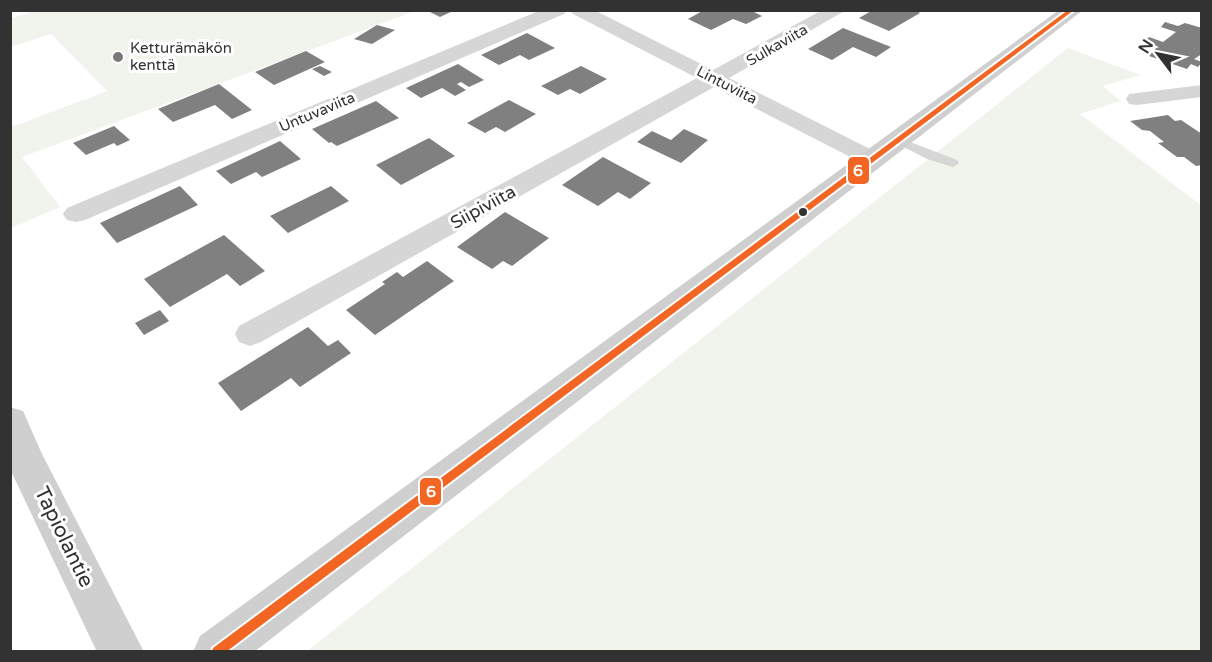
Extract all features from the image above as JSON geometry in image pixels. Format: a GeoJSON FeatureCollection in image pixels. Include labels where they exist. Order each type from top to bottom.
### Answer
{"type":"FeatureCollection","features":[{"type":"Feature","properties":{"kind":"street","name":"Untuvaviita"},"geometry":{"type":"LineString","coordinates":[[75,214],[558,10]]}},
{"type":"Feature","properties":{"kind":"street","name":"Lintuviita"},"geometry":{"type":"LineString","coordinates":[[579,10],[874,160]]}},
{"type":"Feature","properties":{"kind":"street","name":"Sulkaviita"},"geometry":{"type":"LineString","coordinates":[[716,79],[837,10]]}},
{"type":"Feature","properties":{"kind":"street"},"geometry":{"type":"LineString","coordinates":[[216,651],[1073,10]]}},
{"type":"Feature","properties":{"kind":"street","name":"Siipiviita"},"geometry":{"type":"LineString","coordinates":[[250,334],[716,79]]}},
{"type":"Feature","properties":{"kind":"street"},"geometry":{"type":"LineString","coordinates":[[1137,99],[1202,91]]}},
{"type":"Feature","properties":{"kind":"street","name":"Tapiolantie"},"geometry":{"type":"LineString","coordinates":[[10,422],[18,465],[121,651]]}},
{"type":"Feature","properties":{"kind":"lane"},"geometry":{"type":"LineString","coordinates":[[900,141],[931,156],[953,163]]}},
{"type":"Feature","properties":{"kind":"shaded area"},"geometry":{"type":"Polygon","coordinates":[[[35,11],[415,11],[22,157],[60,207],[11,228],[10,123],[14,126],[107,91],[51,34],[11,47],[11,18],[35,11]]]}},
{"type":"Feature","properties":{"kind":"shaded area"},"geometry":{"type":"Polygon","coordinates":[[[1068,48],[1141,75],[1103,86],[1121,101],[1080,114],[1201,205],[1201,651],[306,652],[1068,48]]]}},
{"type":"Feature","properties":{"kind":"building"},"geometry":{"type":"Polygon","coordinates":[[[426,10],[455,10],[440,17],[426,10]]]}},
{"type":"Feature","properties":{"kind":"building"},"geometry":{"type":"Polygon","coordinates":[[[704,10],[750,10],[762,16],[746,24],[733,19],[711,30],[688,19],[704,10]]]}},
{"type":"Feature","properties":{"kind":"building"},"geometry":{"type":"Polygon","coordinates":[[[873,10],[915,10],[920,13],[889,31],[859,18],[873,10]]]}},
{"type":"Feature","properties":{"kind":"building"},"geometry":{"type":"Polygon","coordinates":[[[1165,22],[1178,26],[1185,23],[1202,28],[1202,54],[1194,59],[1202,62],[1198,67],[1191,64],[1187,69],[1149,56],[1157,47],[1144,43],[1149,37],[1163,42],[1176,32],[1161,27],[1165,22]]]}},
{"type":"Feature","properties":{"kind":"building"},"geometry":{"type":"Polygon","coordinates":[[[377,25],[395,30],[372,44],[354,39],[377,25]]]}},
{"type":"Feature","properties":{"kind":"building"},"geometry":{"type":"Polygon","coordinates":[[[843,28],[891,47],[876,57],[853,47],[832,60],[808,49],[843,28]]]}},
{"type":"Feature","properties":{"kind":"building"},"geometry":{"type":"Polygon","coordinates":[[[527,33],[555,48],[529,60],[520,55],[499,65],[481,55],[527,33]]]}},
{"type":"Feature","properties":{"kind":"building"},"geometry":{"type":"Polygon","coordinates":[[[306,51],[325,62],[274,85],[255,72],[306,51]]]}},
{"type":"Feature","properties":{"kind":"building"},"geometry":{"type":"Polygon","coordinates":[[[458,64],[484,80],[469,87],[461,82],[457,84],[466,90],[455,96],[442,88],[421,98],[406,88],[458,64]]]}},
{"type":"Feature","properties":{"kind":"building"},"geometry":{"type":"Polygon","coordinates":[[[320,66],[332,72],[324,76],[312,69],[320,66]]]}},
{"type":"Feature","properties":{"kind":"building"},"geometry":{"type":"Polygon","coordinates":[[[581,66],[607,79],[580,94],[570,89],[558,95],[541,86],[581,66]]]}},
{"type":"Feature","properties":{"kind":"building"},"geometry":{"type":"Polygon","coordinates":[[[219,84],[252,110],[232,119],[215,105],[173,122],[158,109],[219,84]]]}},
{"type":"Feature","properties":{"kind":"building"},"geometry":{"type":"Polygon","coordinates":[[[509,100],[536,114],[505,132],[496,127],[485,133],[467,123],[509,100]]]}},
{"type":"Feature","properties":{"kind":"building"},"geometry":{"type":"Polygon","coordinates":[[[376,101],[399,118],[337,146],[329,143],[312,129],[376,101]]]}},
{"type":"Feature","properties":{"kind":"building"},"geometry":{"type":"Polygon","coordinates":[[[1168,115],[1175,121],[1181,120],[1202,134],[1202,165],[1196,166],[1184,157],[1177,157],[1158,143],[1164,142],[1150,131],[1142,130],[1130,121],[1168,115]]]}},
{"type":"Feature","properties":{"kind":"building"},"geometry":{"type":"Polygon","coordinates":[[[114,126],[130,140],[117,146],[114,143],[86,155],[73,143],[114,126]]]}},
{"type":"Feature","properties":{"kind":"building"},"geometry":{"type":"Polygon","coordinates":[[[684,129],[708,140],[681,163],[637,142],[652,131],[671,140],[684,129]]]}},
{"type":"Feature","properties":{"kind":"building"},"geometry":{"type":"Polygon","coordinates":[[[429,138],[455,156],[401,185],[376,165],[429,138]]]}},
{"type":"Feature","properties":{"kind":"building"},"geometry":{"type":"Polygon","coordinates":[[[280,141],[301,159],[262,177],[256,172],[231,184],[216,171],[280,141]]]}},
{"type":"Feature","properties":{"kind":"building"},"geometry":{"type":"Polygon","coordinates":[[[603,157],[651,183],[630,199],[618,192],[598,206],[562,185],[603,157]]]}},
{"type":"Feature","properties":{"kind":"building"},"geometry":{"type":"Polygon","coordinates":[[[180,186],[198,205],[117,243],[100,223],[180,186]]]}},
{"type":"Feature","properties":{"kind":"building"},"geometry":{"type":"Polygon","coordinates":[[[331,186],[349,201],[288,233],[270,216],[331,186]]]}},
{"type":"Feature","properties":{"kind":"building"},"geometry":{"type":"Polygon","coordinates":[[[505,212],[549,238],[512,266],[503,261],[492,269],[457,247],[505,212]]]}},
{"type":"Feature","properties":{"kind":"building"},"geometry":{"type":"Polygon","coordinates":[[[224,235],[265,271],[240,286],[227,274],[170,307],[144,279],[224,235]]]}},
{"type":"Feature","properties":{"kind":"building"},"geometry":{"type":"Polygon","coordinates":[[[427,261],[454,281],[375,335],[346,310],[385,284],[382,282],[397,272],[403,277],[427,261]]]}},
{"type":"Feature","properties":{"kind":"building"},"geometry":{"type":"Polygon","coordinates":[[[160,310],[169,321],[144,335],[135,323],[160,310]]]}},
{"type":"Feature","properties":{"kind":"building"},"geometry":{"type":"Polygon","coordinates":[[[308,327],[328,346],[338,340],[351,353],[300,387],[291,378],[241,411],[218,383],[308,327]]]}},
{"type":"Feature","properties":{"kind":"transit line","name":"6"},"geometry":{"type":"LineString","coordinates":[[217,652],[1072,10]]}},
{"type":"Feature","properties":{"kind":"place","name":"Ketturämäkön kenttä"},"geometry":{"type":"Point","coordinates":[118,57]}}]}
